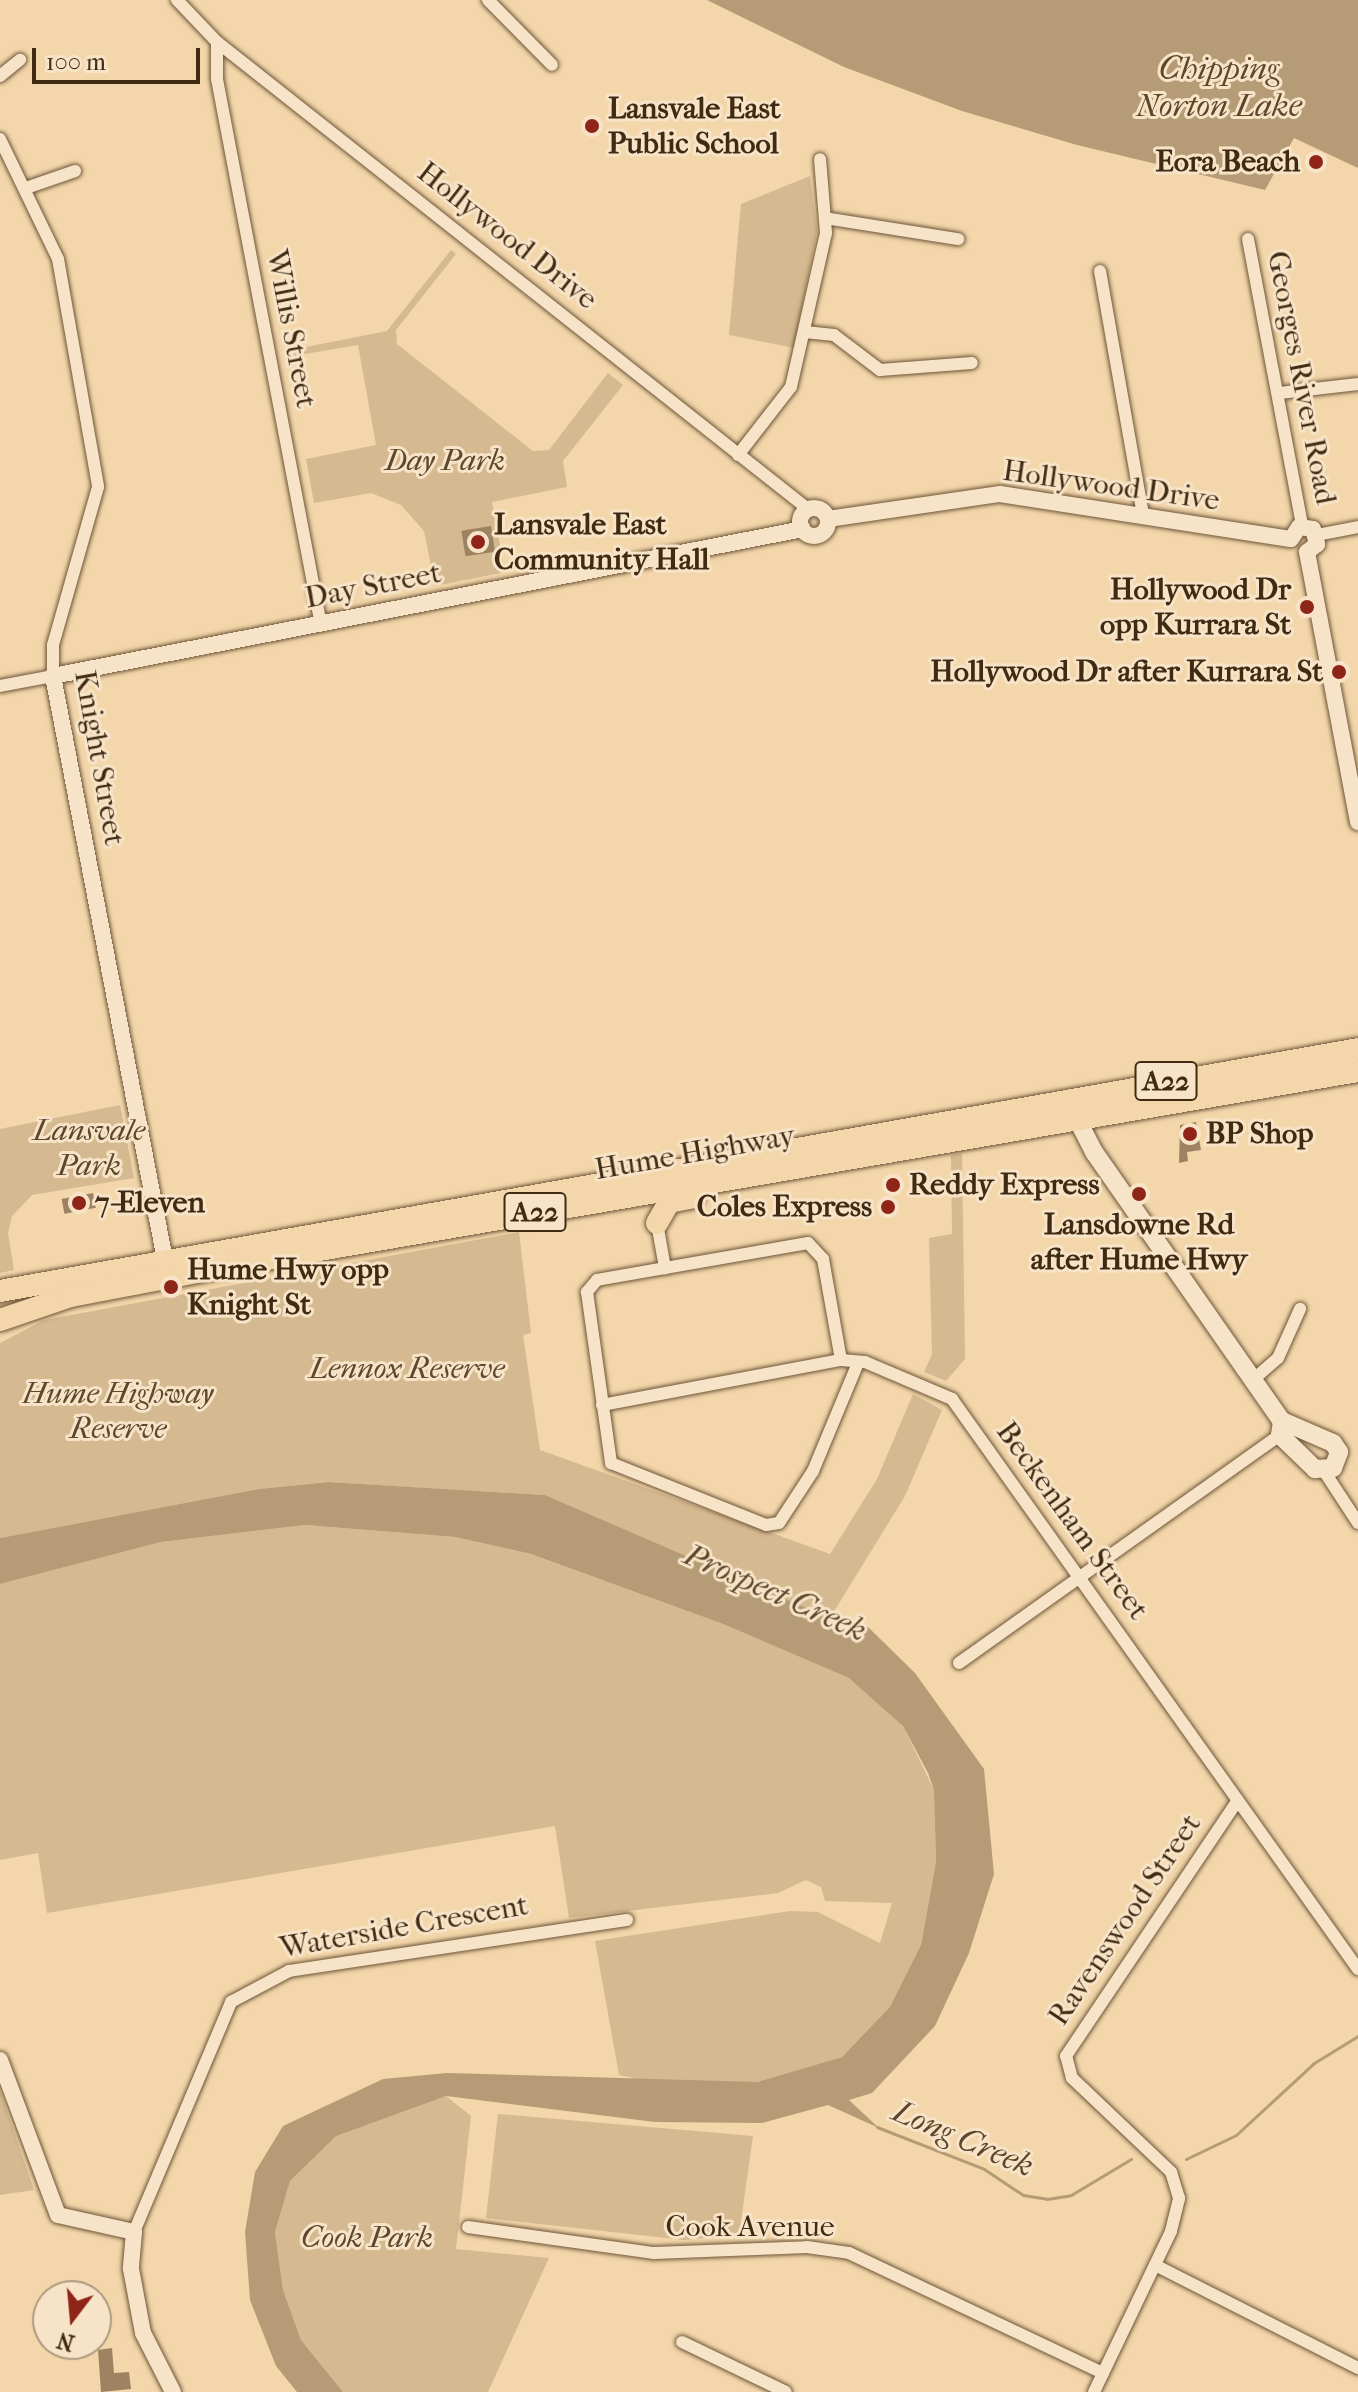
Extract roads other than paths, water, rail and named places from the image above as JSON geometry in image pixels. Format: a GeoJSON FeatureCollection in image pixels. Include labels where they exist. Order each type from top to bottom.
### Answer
{"type":"FeatureCollection","features":[{"type":"Feature","properties":{"kind":"highway","name":"Hume Highway"},"geometry":{"type":"LineString","coordinates":[[0,1320],[85,1293],[758,1172],[1358,1049]]}},
{"type":"Feature","properties":{"kind":"highway","name":"Hume Highway"},"geometry":{"type":"LineString","coordinates":[[0,1291],[165,1260],[1072,1108],[1358,1071]]}},
{"type":"Feature","properties":{"kind":"highway"},"geometry":{"type":"LineString","coordinates":[[628,1195],[657,1223],[669,1202],[727,1190],[758,1172]]}},
{"type":"Feature","properties":{"kind":"main road"},"geometry":{"type":"LineString","coordinates":[[1072,1108],[1255,1378],[1281,1428],[1310,1465],[1324,1471],[1335,1465],[1339,1452]]}},
{"type":"Feature","properties":{"kind":"main road"},"geometry":{"type":"LineString","coordinates":[[1281,1428],[1333,1443],[1339,1452],[1358,1461]]}},
{"type":"Feature","properties":{"kind":"street","name":"Hollywood Drive"},"geometry":{"type":"LineString","coordinates":[[177,0],[217,42],[808,509]]}},
{"type":"Feature","properties":{"kind":"street"},"geometry":{"type":"LineString","coordinates":[[488,0],[552,65]]}},
{"type":"Feature","properties":{"kind":"street","name":"Willis Street"},"geometry":{"type":"LineString","coordinates":[[217,42],[217,79],[321,625]]}},
{"type":"Feature","properties":{"kind":"street"},"geometry":{"type":"LineString","coordinates":[[0,76],[20,60]]}},
{"type":"Feature","properties":{"kind":"street","name":"Knight Street"},"geometry":{"type":"LineString","coordinates":[[0,139],[58,259],[98,487],[53,645],[53,676],[165,1260]]}},
{"type":"Feature","properties":{"kind":"street"},"geometry":{"type":"LineString","coordinates":[[738,455],[791,387],[805,332],[825,218],[820,159]]}},
{"type":"Feature","properties":{"kind":"street"},"geometry":{"type":"LineString","coordinates":[[26,188],[75,171]]}},
{"type":"Feature","properties":{"kind":"street"},"geometry":{"type":"LineString","coordinates":[[825,218],[958,239]]}},
{"type":"Feature","properties":{"kind":"street","name":"Georges River Road"},"geometry":{"type":"LineString","coordinates":[[1248,239],[1302,526]]}},
{"type":"Feature","properties":{"kind":"street"},"geometry":{"type":"LineString","coordinates":[[1100,271],[1143,515]]}},
{"type":"Feature","properties":{"kind":"street"},"geometry":{"type":"LineString","coordinates":[[805,332],[834,335],[880,370],[972,363]]}},
{"type":"Feature","properties":{"kind":"street"},"geometry":{"type":"LineString","coordinates":[[1279,393],[1358,384]]}},
{"type":"Feature","properties":{"kind":"street","name":"Hollywood Drive"},"geometry":{"type":"LineString","coordinates":[[803,529],[819,535],[828,519],[1000,494],[1291,539]]}},
{"type":"Feature","properties":{"kind":"street"},"geometry":{"type":"LineString","coordinates":[[803,529],[808,509],[821,509],[828,519]]}},
{"type":"Feature","properties":{"kind":"street"},"geometry":{"type":"LineString","coordinates":[[1307,552],[1296,549],[1291,539],[1302,526],[1317,535],[1358,527]]}},
{"type":"Feature","properties":{"kind":"street","name":"Day Street"},"geometry":{"type":"LineString","coordinates":[[0,686],[803,529]]}},
{"type":"Feature","properties":{"kind":"street"},"geometry":{"type":"LineString","coordinates":[[1317,535],[1307,552],[1358,822]]}},
{"type":"Feature","properties":{"kind":"street"},"geometry":{"type":"LineString","coordinates":[[657,1223],[665,1268]]}},
{"type":"Feature","properties":{"kind":"street"},"geometry":{"type":"LineString","coordinates":[[841,1360],[823,1259],[808,1243],[597,1280],[587,1292],[608,1454],[623,1472],[766,1525],[779,1523],[813,1471],[858,1363]]}},
{"type":"Feature","properties":{"kind":"street"},"geometry":{"type":"LineString","coordinates":[[1255,1378],[1278,1358],[1300,1309]]}},
{"type":"Feature","properties":{"kind":"street","name":"Beckenham Street"},"geometry":{"type":"LineString","coordinates":[[602,1405],[841,1360],[926,1384],[952,1399],[1082,1577],[1358,1969]]}},
{"type":"Feature","properties":{"kind":"street"},"geometry":{"type":"LineString","coordinates":[[959,1663],[1082,1577],[1281,1428]]}},
{"type":"Feature","properties":{"kind":"street"},"geometry":{"type":"LineString","coordinates":[[1324,1471],[1358,1523]]}},
{"type":"Feature","properties":{"kind":"street","name":"Ravenswood Street"},"geometry":{"type":"LineString","coordinates":[[1155,2265],[1176,2220],[1176,2181],[1068,2072],[1070,2048],[1238,1800]]}},
{"type":"Feature","properties":{"kind":"street","name":"Waterside Crescent"},"geometry":{"type":"LineString","coordinates":[[173,2392],[143,2333],[131,2269],[134,2232],[231,2002],[289,1971],[627,1920]]}},
{"type":"Feature","properties":{"kind":"street"},"geometry":{"type":"LineString","coordinates":[[0,2060],[58,2215],[134,2232]]}},
{"type":"Feature","properties":{"kind":"street","name":"Cook Avenue"},"geometry":{"type":"LineString","coordinates":[[468,2227],[654,2253],[807,2247],[849,2253],[1103,2373]]}},
{"type":"Feature","properties":{"kind":"street"},"geometry":{"type":"LineString","coordinates":[[1094,2392],[1155,2265],[1358,2368]]}},
{"type":"Feature","properties":{"kind":"street"},"geometry":{"type":"LineString","coordinates":[[682,2342],[786,2392]]}},
{"type":"Feature","properties":{"kind":"water","name":"Chipping Norton Lake"},"geometry":{"type":"Polygon","coordinates":[[[707,0],[1358,0],[1358,168],[1294,138],[1265,190],[1077,145],[962,111],[844,67],[707,0]]]}},
{"type":"Feature","properties":{"kind":"water","name":"Prospect Creek"},"geometry":{"type":"Polygon","coordinates":[[[329,1482],[545,1495],[830,1618],[868,1627],[915,1673],[984,1769],[994,1874],[969,1953],[935,2026],[872,2093],[849,2100],[879,2128],[828,2105],[762,2123],[655,2122],[446,2096],[336,2136],[290,2181],[275,2232],[283,2290],[301,2340],[343,2392],[297,2392],[276,2366],[250,2300],[245,2232],[255,2172],[283,2126],[383,2079],[447,2073],[757,2082],[842,2057],[890,2007],[921,1945],[936,1862],[934,1790],[928,1773],[903,1726],[849,1678],[723,1624],[531,1554],[455,1537],[305,1525],[161,1542],[0,1584],[0,1538],[259,1489],[329,1482]]]}},
{"type":"Feature","properties":{"kind":"waterway","name":"Long Creek"},"geometry":{"type":"LineString","coordinates":[[1186,2159],[1236,2135],[1314,2063],[1358,2036]]}},
{"type":"Feature","properties":{"kind":"waterway","name":"Long Creek"},"geometry":{"type":"LineString","coordinates":[[877,2127],[984,2169],[1023,2195],[1047,2199],[1071,2195],[1131,2159]]}},
{"type":"Feature","properties":{"kind":"place","name":"Lansvale East Public School"},"geometry":{"type":"Point","coordinates":[592,126]}},
{"type":"Feature","properties":{"kind":"place","name":"Eora Beach"},"geometry":{"type":"Point","coordinates":[1316,162]}},
{"type":"Feature","properties":{"kind":"place","name":"Lansvale East Community Hall"},"geometry":{"type":"Point","coordinates":[478,542]}},
{"type":"Feature","properties":{"kind":"place","name":"Hollywood Dr opp Kurrara St"},"geometry":{"type":"Point","coordinates":[1307,607]}},
{"type":"Feature","properties":{"kind":"place","name":"Hollywood Dr after Kurrara St"},"geometry":{"type":"Point","coordinates":[1339,672]}},
{"type":"Feature","properties":{"kind":"place","name":"BP Shop"},"geometry":{"type":"Point","coordinates":[1190,1134]}},
{"type":"Feature","properties":{"kind":"place","name":"Reddy Express"},"geometry":{"type":"Point","coordinates":[893,1185]}},
{"type":"Feature","properties":{"kind":"place","name":"Lansdowne Rd after Hume Hwy"},"geometry":{"type":"Point","coordinates":[1139,1194]}},
{"type":"Feature","properties":{"kind":"place","name":"7-Eleven"},"geometry":{"type":"Point","coordinates":[79,1203]}},
{"type":"Feature","properties":{"kind":"place","name":"Coles Express"},"geometry":{"type":"Point","coordinates":[888,1207]}},
{"type":"Feature","properties":{"kind":"place","name":"Hume Hwy opp Knight St"},"geometry":{"type":"Point","coordinates":[171,1287]}},
{"type":"Feature","properties":{"kind":"park label","name":"Day Park"},"geometry":{"type":"Point","coordinates":[445,461]}},
{"type":"Feature","properties":{"kind":"park label","name":"Lansvale Park"},"geometry":{"type":"Point","coordinates":[89,1148]}},
{"type":"Feature","properties":{"kind":"park label","name":"Lennox Reserve"},"geometry":{"type":"Point","coordinates":[407,1369]}},
{"type":"Feature","properties":{"kind":"park label","name":"Hume Highway Reserve"},"geometry":{"type":"Point","coordinates":[118,1411]}},
{"type":"Feature","properties":{"kind":"park label","name":"Cook Park"},"geometry":{"type":"Point","coordinates":[367,2238]}}]}
